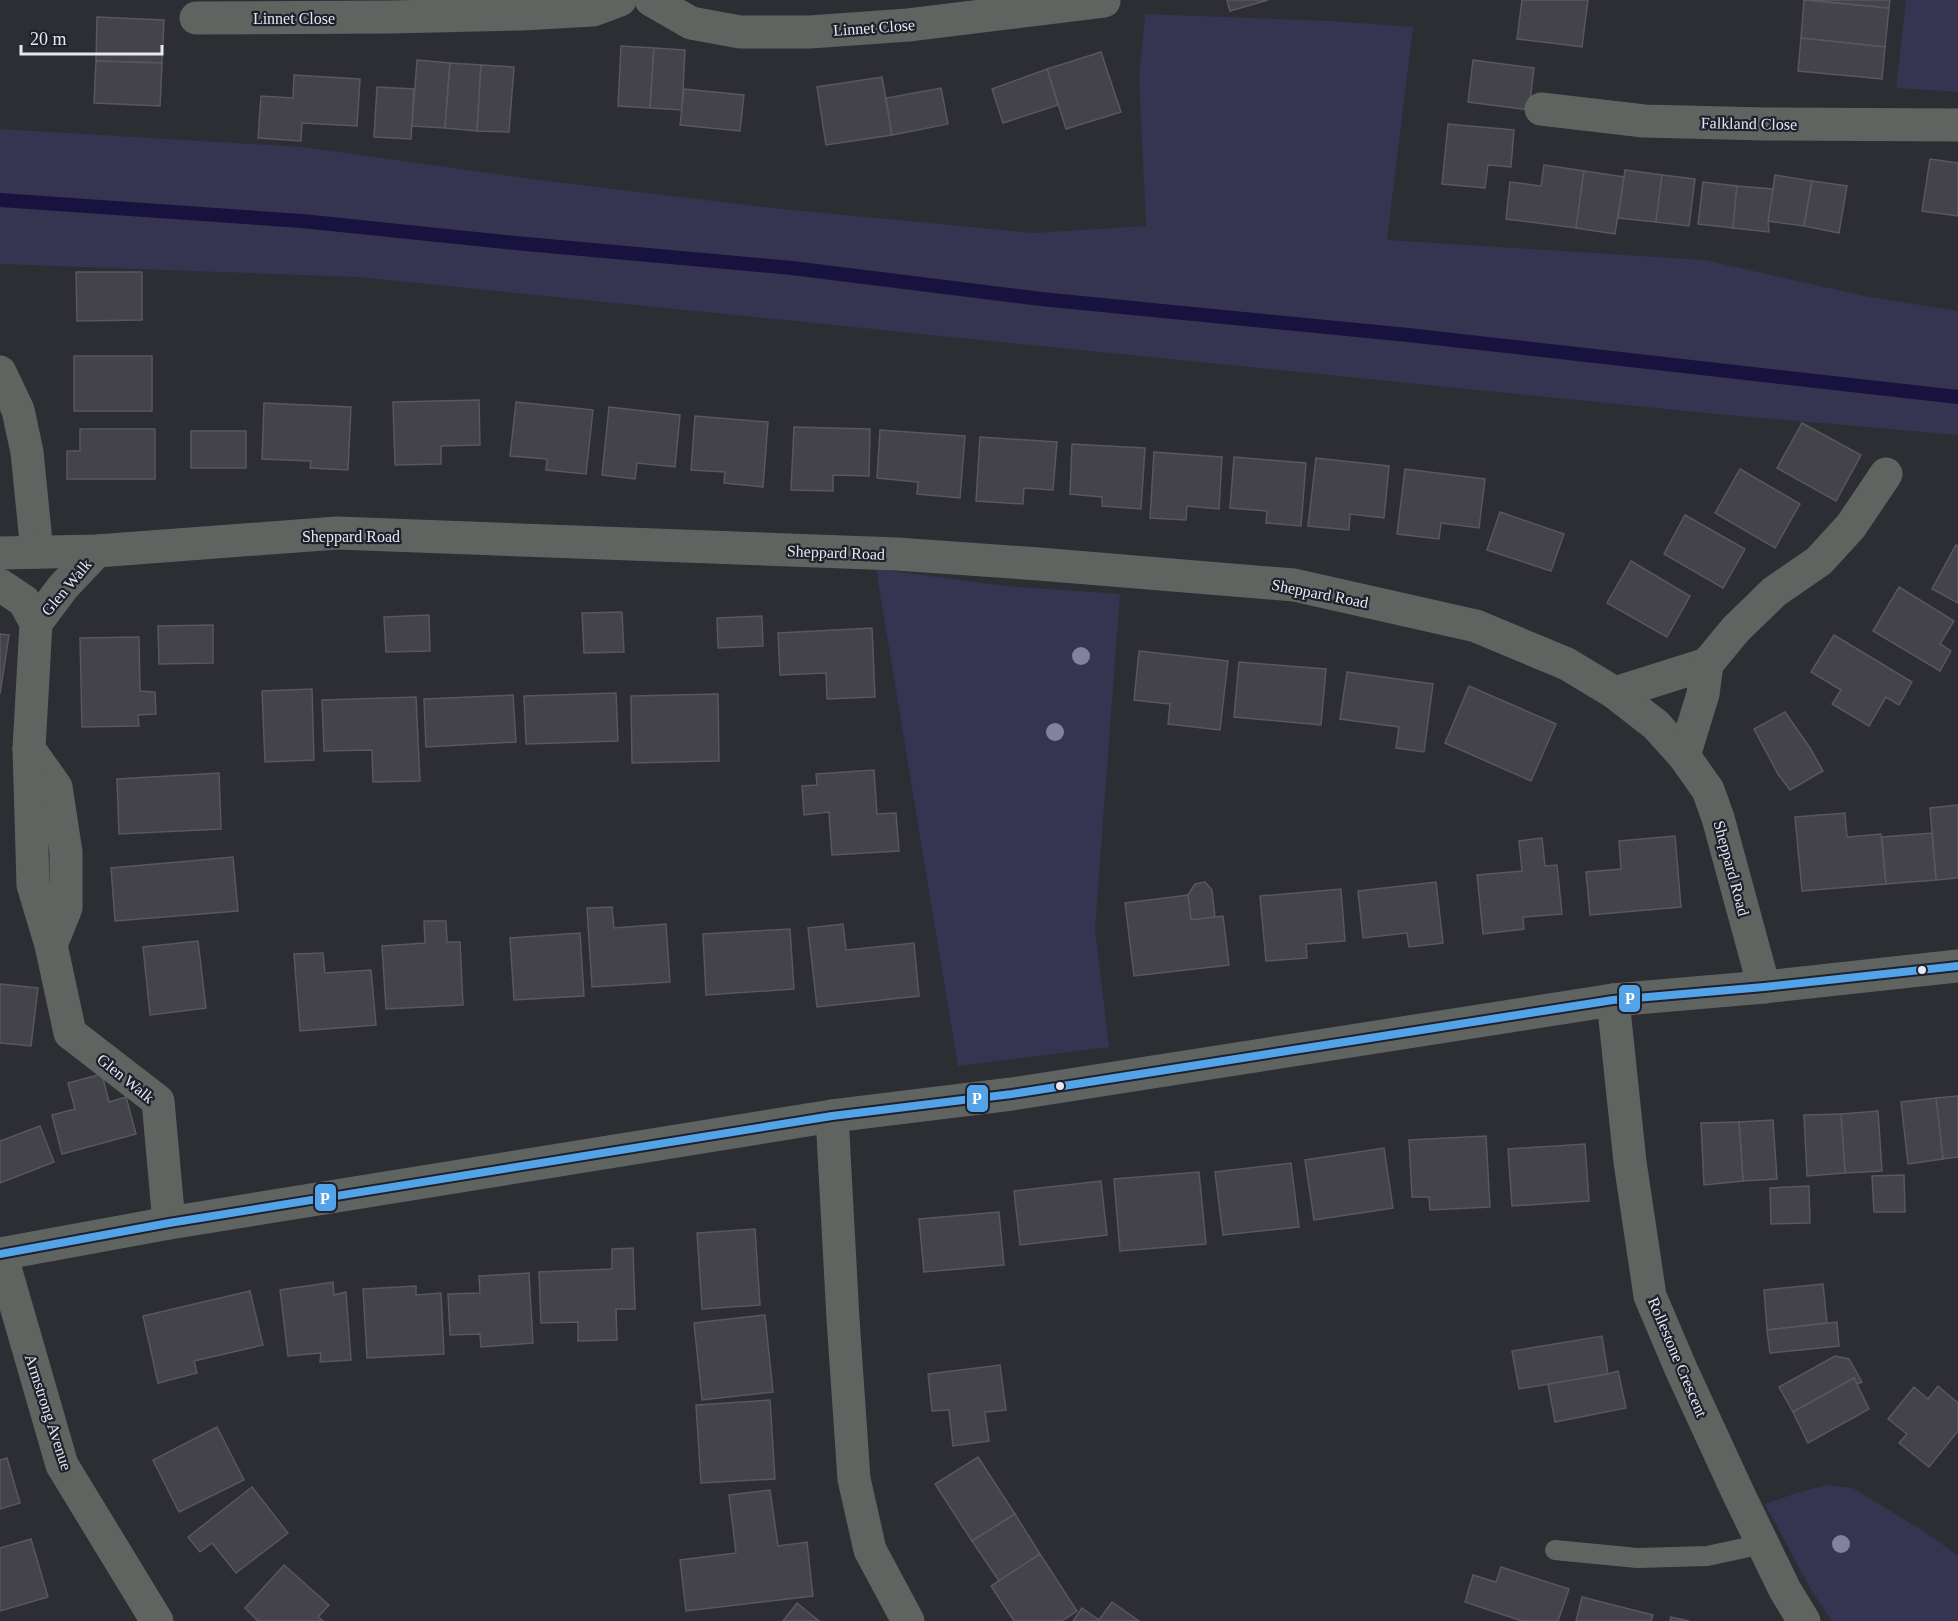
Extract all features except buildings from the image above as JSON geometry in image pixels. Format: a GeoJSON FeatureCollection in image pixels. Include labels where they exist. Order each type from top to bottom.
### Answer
{"type":"FeatureCollection","features":[{"type":"Feature","properties":{"kind":"street","name":"Linnet Close"},"geometry":{"type":"LineString","coordinates":[[196,18],[392,9],[593,10],[620,0]]}},
{"type":"Feature","properties":{"kind":"street","name":"Linnet Close"},"geometry":{"type":"LineString","coordinates":[[651,0],[676,16],[691,22],[740,32],[810,32],[908,25],[1104,1]]}},
{"type":"Feature","properties":{"kind":"street","name":"Falkland Close"},"geometry":{"type":"LineString","coordinates":[[1541,109],[1644,121],[1958,125]]}},
{"type":"Feature","properties":{"kind":"street"},"geometry":{"type":"LineString","coordinates":[[0,372],[18,410],[27,452],[37,552]]}},
{"type":"Feature","properties":{"kind":"street"},"geometry":{"type":"LineString","coordinates":[[1684,756],[1703,694],[1707,664],[1736,629],[1774,592],[1819,561],[1851,526],[1886,474]]}},
{"type":"Feature","properties":{"kind":"street","name":"Sheppard Road"},"geometry":{"type":"LineString","coordinates":[[0,553],[97,551],[337,533],[897,554],[1294,585],[1476,626],[1567,663],[1615,693],[1656,725],[1684,756],[1708,790],[1718,818],[1764,987]]}},
{"type":"Feature","properties":{"kind":"street","name":"Glen Walk"},"geometry":{"type":"LineString","coordinates":[[36,623],[63,587],[97,551]]}},
{"type":"Feature","properties":{"kind":"street","name":"Glen Walk"},"geometry":{"type":"LineString","coordinates":[[0,585],[24,601],[36,623],[29,749],[33,885],[51,945],[70,1033],[158,1101],[169,1223]]}},
{"type":"Feature","properties":{"kind":"street"},"geometry":{"type":"LineString","coordinates":[[1615,693],[1707,664]]}},
{"type":"Feature","properties":{"kind":"street"},"geometry":{"type":"LineString","coordinates":[[0,1254],[169,1223],[832,1116],[1012,1094],[1613,1000],[1764,987],[1958,966]]}},
{"type":"Feature","properties":{"kind":"street","name":"Rollestone Crescent"},"geometry":{"type":"LineString","coordinates":[[1613,1000],[1630,1162],[1650,1296],[1681,1369],[1763,1544],[1785,1590],[1804,1621]]}},
{"type":"Feature","properties":{"kind":"street"},"geometry":{"type":"LineString","coordinates":[[832,1116],[854,1479],[870,1550],[908,1621]]}},
{"type":"Feature","properties":{"kind":"street","name":"Armstrong Avenue"},"geometry":{"type":"LineString","coordinates":[[0,1254],[62,1465],[157,1621]]}},
{"type":"Feature","properties":{"kind":"lane"},"geometry":{"type":"LineString","coordinates":[[1555,1550],[1636,1558],[1707,1556],[1763,1544]]}},
{"type":"Feature","properties":{"kind":"shaded area"},"geometry":{"type":"Polygon","coordinates":[[[1906,0],[1958,0],[1958,92],[1896,88],[1906,0]]]}},
{"type":"Feature","properties":{"kind":"shaded area"},"geometry":{"type":"Polygon","coordinates":[[[1145,14],[1331,21],[1413,27],[1387,240],[1705,260],[1865,296],[1958,311],[1958,435],[1705,413],[358,277],[0,264],[0,129],[303,147],[539,180],[772,208],[1033,233],[1146,226],[1139,78],[1145,14]]]}},
{"type":"Feature","properties":{"kind":"shaded area"},"geometry":{"type":"Polygon","coordinates":[[[876,569],[1006,586],[1120,594],[1095,929],[1109,1047],[958,1066],[876,569]]]}},
{"type":"Feature","properties":{"kind":"shaded area"},"geometry":{"type":"Polygon","coordinates":[[[1827,1485],[1853,1488],[1928,1534],[1958,1556],[1958,1621],[1832,1621],[1811,1590],[1765,1504],[1827,1485]]]}},
{"type":"Feature","properties":{"kind":"waterway"},"geometry":{"type":"LineString","coordinates":[[0,200],[302,221],[792,268],[1041,299],[1408,335],[1958,397]]}},
{"type":"Feature","properties":{"kind":"transit line","name":"P"},"geometry":{"type":"LineString","coordinates":[[0,1254],[169,1223],[832,1116],[1012,1094],[1613,1000],[1764,987],[1958,966]]}}]}
